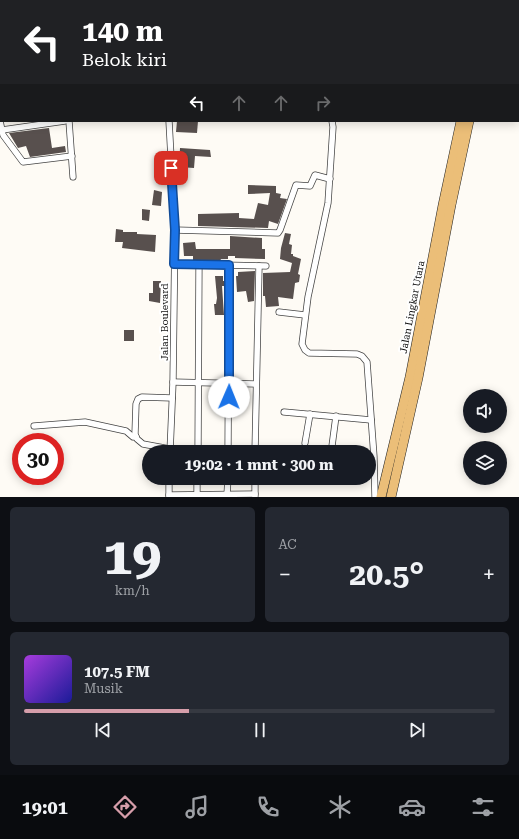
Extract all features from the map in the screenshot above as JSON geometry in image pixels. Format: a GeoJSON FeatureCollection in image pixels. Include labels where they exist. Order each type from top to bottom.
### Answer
{"type":"FeatureCollection","features":[{"type":"Feature","properties":{"kind":"main road","name":"Jalan Lingkar Utara"},"geometry":{"type":"LineString","coordinates":[[381,497],[410,378],[442,205],[461,122]]}},
{"type":"Feature","properties":{"kind":"main road","name":"Jalan Lingkar Utara"},"geometry":{"type":"LineString","coordinates":[[391,497],[418,378],[469,122]]}},
{"type":"Feature","properties":{"kind":"main road"},"geometry":{"type":"LineString","coordinates":[[391,453],[401,456]]}},
{"type":"Feature","properties":{"kind":"street"},"geometry":{"type":"LineString","coordinates":[[0,122],[7,141],[23,162],[72,156]]}},
{"type":"Feature","properties":{"kind":"street"},"geometry":{"type":"LineString","coordinates":[[2,130],[58,122]]}},
{"type":"Feature","properties":{"kind":"street"},"geometry":{"type":"LineString","coordinates":[[69,122],[74,177]]}},
{"type":"Feature","properties":{"kind":"street","name":"Jalan Boulevard"},"geometry":{"type":"LineString","coordinates":[[169,122],[175,230],[173,382],[170,445]]}},
{"type":"Feature","properties":{"kind":"street"},"geometry":{"type":"LineString","coordinates":[[332,122],[328,203],[308,296],[302,340],[305,350],[309,353],[357,354],[367,362],[374,457],[374,497]]}},
{"type":"Feature","properties":{"kind":"street"},"geometry":{"type":"LineString","coordinates":[[175,230],[278,233],[296,186],[310,186],[315,175],[330,179]]}},
{"type":"Feature","properties":{"kind":"street"},"geometry":{"type":"LineString","coordinates":[[174,264],[266,266]]}},
{"type":"Feature","properties":{"kind":"street"},"geometry":{"type":"LineString","coordinates":[[198,445],[199,264]]}},
{"type":"Feature","properties":{"kind":"street"},"geometry":{"type":"LineString","coordinates":[[228,445],[229,265]]}},
{"type":"Feature","properties":{"kind":"street"},"geometry":{"type":"LineString","coordinates":[[255,445],[259,266]]}},
{"type":"Feature","properties":{"kind":"street"},"geometry":{"type":"LineString","coordinates":[[279,312],[306,315]]}},
{"type":"Feature","properties":{"kind":"street"},"geometry":{"type":"LineString","coordinates":[[173,382],[256,384]]}},
{"type":"Feature","properties":{"kind":"street"},"geometry":{"type":"LineString","coordinates":[[136,437],[136,404],[138,399],[142,397],[172,398]]}},
{"type":"Feature","properties":{"kind":"street"},"geometry":{"type":"LineString","coordinates":[[284,412],[371,420]]}},
{"type":"Feature","properties":{"kind":"street"},"geometry":{"type":"LineString","coordinates":[[305,443],[310,414]]}},
{"type":"Feature","properties":{"kind":"street"},"geometry":{"type":"LineString","coordinates":[[332,445],[336,416]]}},
{"type":"Feature","properties":{"kind":"street"},"geometry":{"type":"LineString","coordinates":[[34,426],[85,422],[126,431],[144,444],[148,445]]}},
{"type":"Feature","properties":{"kind":"street"},"geometry":{"type":"LineString","coordinates":[[169,485],[169,496],[255,496],[255,485]]}},
{"type":"Feature","properties":{"kind":"street"},"geometry":{"type":"LineString","coordinates":[[197,485],[197,495]]}},
{"type":"Feature","properties":{"kind":"street"},"geometry":{"type":"LineString","coordinates":[[227,495],[228,485]]}},
{"type":"Feature","properties":{"kind":"building"},"geometry":{"type":"Polygon","coordinates":[[[177,122],[198,122],[197,133],[176,132],[177,122]]]}},
{"type":"Feature","properties":{"kind":"building"},"geometry":{"type":"Polygon","coordinates":[[[49,128],[52,148],[65,146],[66,152],[30,157],[26,146],[18,148],[9,133],[49,128]]]}},
{"type":"Feature","properties":{"kind":"building"},"geometry":{"type":"Polygon","coordinates":[[[180,148],[210,150],[211,157],[195,156],[194,168],[179,167],[180,148]]]}},
{"type":"Feature","properties":{"kind":"building"},"geometry":{"type":"Polygon","coordinates":[[[248,185],[276,186],[276,193],[281,194],[280,198],[287,199],[278,224],[269,221],[268,228],[198,226],[198,214],[239,213],[239,218],[254,219],[258,203],[268,205],[270,193],[248,194],[248,185]]]}},
{"type":"Feature","properties":{"kind":"building"},"geometry":{"type":"Polygon","coordinates":[[[154,190],[162,192],[161,206],[152,205],[154,190]]]}},
{"type":"Feature","properties":{"kind":"building"},"geometry":{"type":"Polygon","coordinates":[[[142,209],[150,210],[149,221],[142,220],[142,209]]]}},
{"type":"Feature","properties":{"kind":"building"},"geometry":{"type":"Polygon","coordinates":[[[116,229],[123,230],[123,232],[137,232],[137,234],[156,235],[155,252],[122,248],[123,242],[115,242],[116,229]]]}},
{"type":"Feature","properties":{"kind":"building"},"geometry":{"type":"Polygon","coordinates":[[[285,233],[291,234],[289,244],[292,245],[291,254],[301,259],[298,274],[300,275],[299,282],[295,283],[293,299],[278,297],[279,306],[266,307],[265,296],[263,296],[263,273],[290,272],[292,263],[280,259],[285,233]]]}},
{"type":"Feature","properties":{"kind":"building"},"geometry":{"type":"Polygon","coordinates":[[[230,236],[262,238],[262,249],[265,249],[265,259],[235,258],[235,256],[228,256],[228,259],[221,259],[220,261],[193,260],[193,256],[184,256],[183,243],[195,242],[196,249],[230,249],[230,236]]]}},
{"type":"Feature","properties":{"kind":"building"},"geometry":{"type":"Polygon","coordinates":[[[255,271],[254,301],[248,302],[246,291],[237,292],[236,276],[238,276],[238,272],[255,271]]]}},
{"type":"Feature","properties":{"kind":"building"},"geometry":{"type":"Polygon","coordinates":[[[215,276],[223,276],[223,281],[225,281],[225,286],[222,286],[224,315],[215,315],[214,304],[216,304],[217,298],[215,276]]]}},
{"type":"Feature","properties":{"kind":"building"},"geometry":{"type":"Polygon","coordinates":[[[153,281],[161,281],[160,303],[149,301],[149,293],[153,293],[153,281]]]}},
{"type":"Feature","properties":{"kind":"building"},"geometry":{"type":"Polygon","coordinates":[[[124,330],[134,330],[134,341],[124,341],[124,330]]]}},
{"type":"Feature","properties":{"kind":"route"},"geometry":{"type":"LineString","coordinates":[[171,168],[175,230],[174,264],[229,265],[229,397]]}}]}
